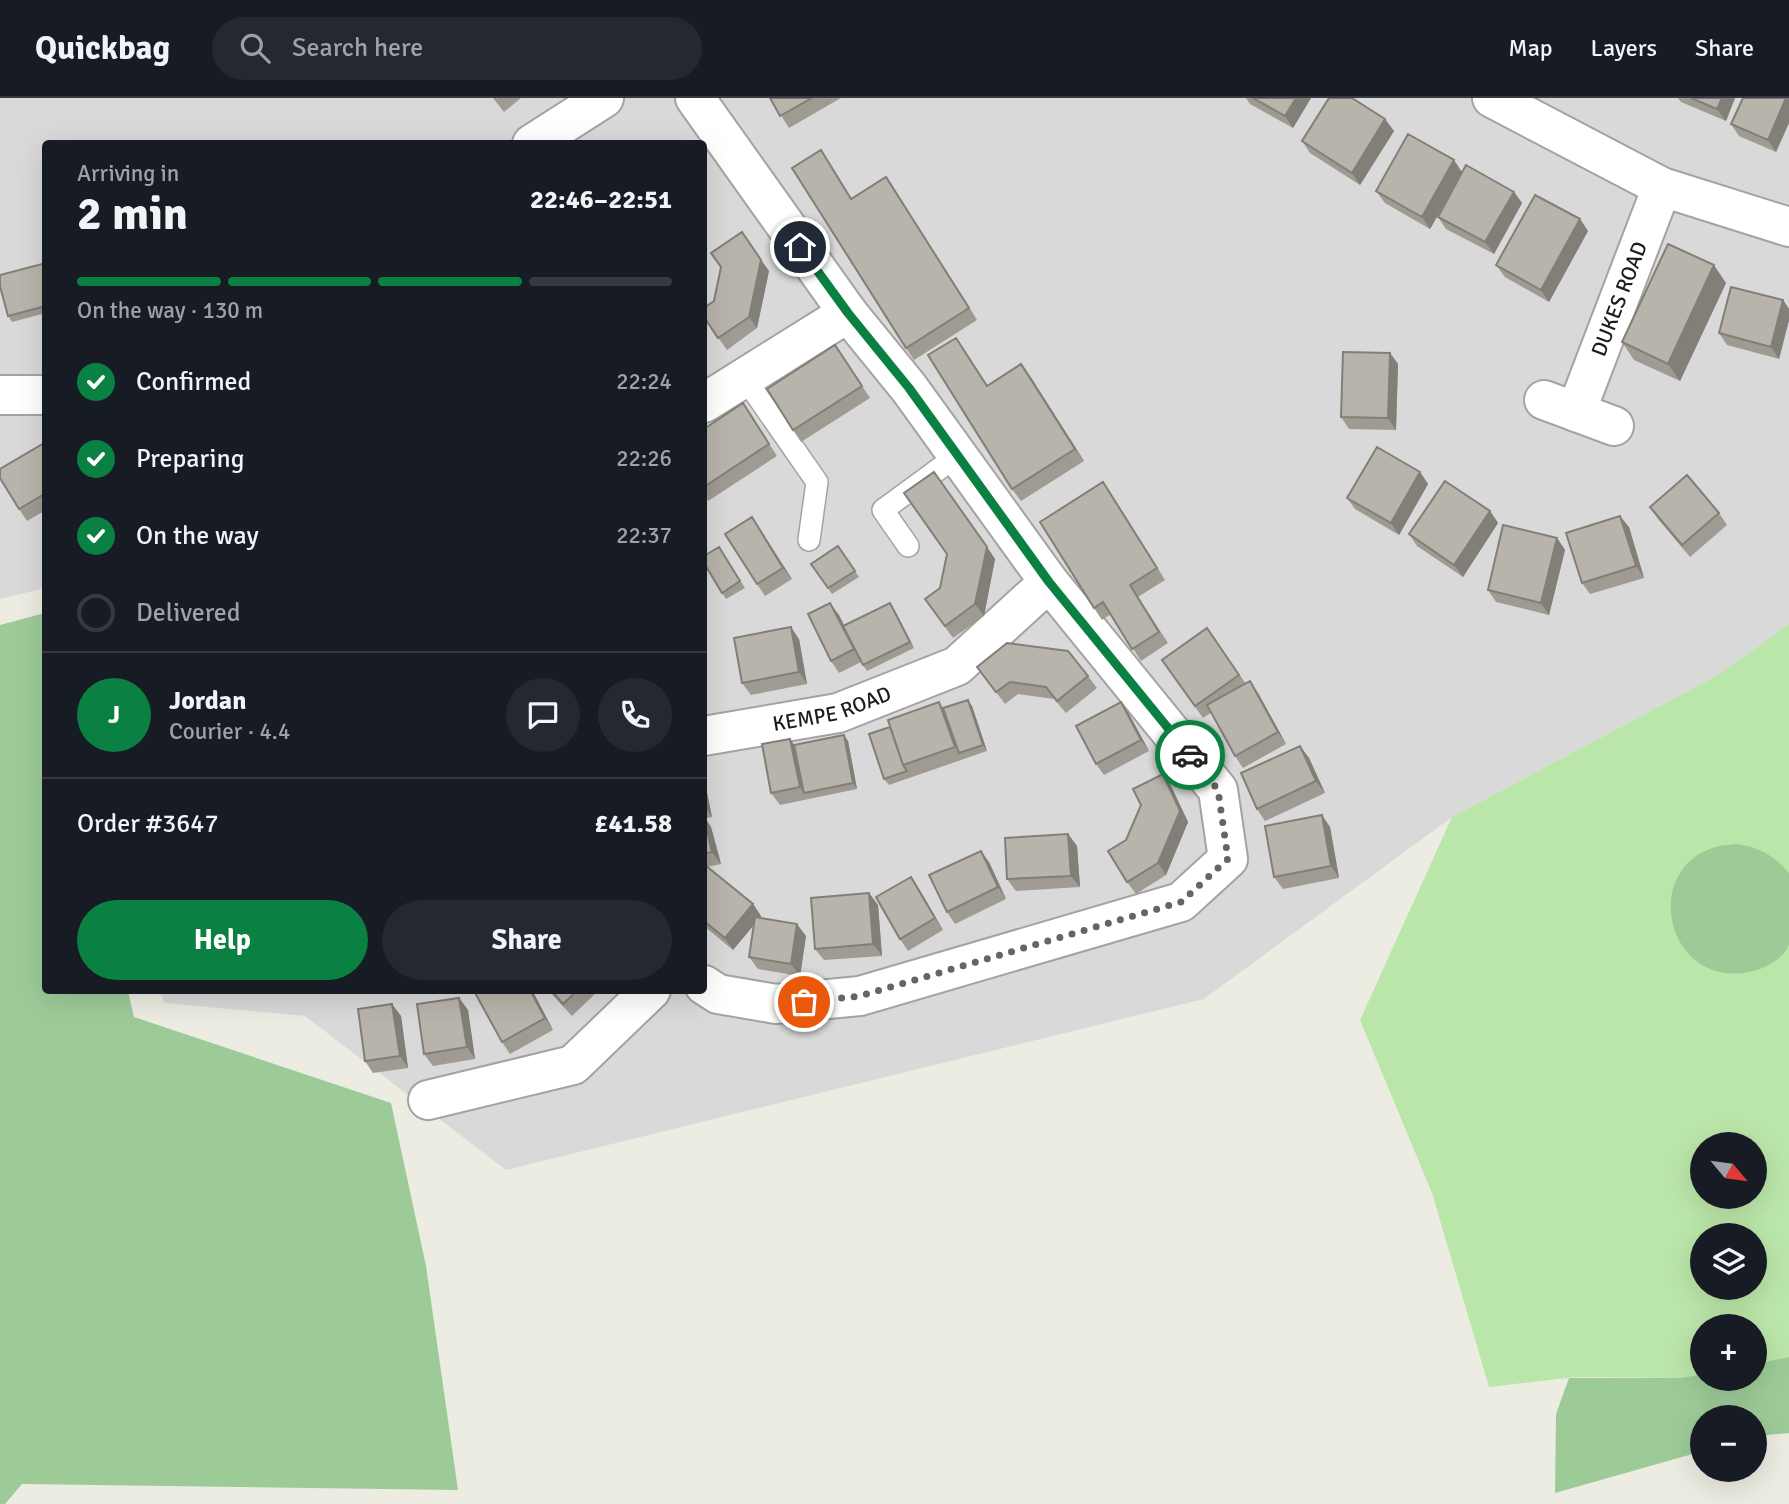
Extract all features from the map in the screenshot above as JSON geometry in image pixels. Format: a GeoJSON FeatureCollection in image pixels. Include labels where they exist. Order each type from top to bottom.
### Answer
{"type":"FeatureCollection","features":[{"type":"Feature","properties":{"kind":"street"},"geometry":{"type":"LineString","coordinates":[[538,140],[604,98]]}},
{"type":"Feature","properties":{"kind":"street"},"geometry":{"type":"LineString","coordinates":[[695,98],[848,313],[909,388],[1049,582],[1218,790],[1228,859],[1181,902],[860,996],[776,1004],[718,995],[707,987]]}},
{"type":"Feature","properties":{"kind":"street"},"geometry":{"type":"LineString","coordinates":[[1492,98],[1662,187],[1789,227]]}},
{"type":"Feature","properties":{"kind":"street","name":"DUKES ROAD"},"geometry":{"type":"LineString","coordinates":[[1614,426],[1560,406],[1662,187]]}},
{"type":"Feature","properties":{"kind":"street"},"geometry":{"type":"LineString","coordinates":[[707,400],[848,313]]}},
{"type":"Feature","properties":{"kind":"street"},"geometry":{"type":"LineString","coordinates":[[0,395],[42,395]]}},
{"type":"Feature","properties":{"kind":"street","name":"KEMPE ROAD"},"geometry":{"type":"LineString","coordinates":[[707,735],[838,713],[957,666],[1049,582]]}},
{"type":"Feature","properties":{"kind":"street"},"geometry":{"type":"LineString","coordinates":[[428,1100],[573,1065],[647,994]]}},
{"type":"Feature","properties":{"kind":"lane"},"geometry":{"type":"LineString","coordinates":[[744,377],[817,482],[810,540]]}},
{"type":"Feature","properties":{"kind":"lane"},"geometry":{"type":"LineString","coordinates":[[908,546],[883,510],[958,455]]}},
{"type":"Feature","properties":{"kind":"shaded area"},"geometry":{"type":"Polygon","coordinates":[[[0,98],[1789,98],[1789,624],[1718,675],[1452,817],[1204,999],[506,1170],[305,1016],[164,1003],[161,994],[707,994],[707,140],[42,140],[42,589],[0,599],[0,98]]]}},
{"type":"Feature","properties":{"kind":"green space"},"geometry":{"type":"Polygon","coordinates":[[[42,614],[42,994],[129,994],[134,1017],[391,1103],[426,1266],[458,1490],[22,1484],[5,1504],[0,1504],[0,625],[42,614]]]}},
{"type":"Feature","properties":{"kind":"green space"},"geometry":{"type":"Polygon","coordinates":[[[1789,624],[1789,1357],[1767,1362],[1767,1314],[1690,1314],[1690,1376],[1576,1377],[1489,1387],[1432,1193],[1360,1020],[1452,817],[1718,675],[1789,624]]]}},
{"type":"Feature","properties":{"kind":"green space"},"geometry":{"type":"Polygon","coordinates":[[[1737,844],[1766,853],[1789,873],[1789,944],[1780,957],[1766,966],[1757,970],[1727,973],[1702,965],[1684,949],[1674,927],[1671,903],[1676,880],[1691,860],[1715,847],[1737,844]]]}},
{"type":"Feature","properties":{"kind":"green space"},"geometry":{"type":"Polygon","coordinates":[[[1789,1357],[1789,1433],[1767,1435],[1767,1405],[1690,1405],[1690,1455],[1555,1493],[1556,1414],[1569,1378],[1690,1376],[1690,1391],[1767,1391],[1767,1362],[1789,1357]]]}},
{"type":"Feature","properties":{"kind":"building"},"geometry":{"type":"Polygon","coordinates":[[[770,98],[812,98],[780,116],[770,98]]]}},
{"type":"Feature","properties":{"kind":"building"},"geometry":{"type":"Polygon","coordinates":[[[1253,98],[1296,98],[1285,116],[1253,98]]]}},
{"type":"Feature","properties":{"kind":"building"},"geometry":{"type":"Polygon","coordinates":[[[1329,98],[1352,98],[1385,119],[1352,173],[1302,141],[1329,98]]]}},
{"type":"Feature","properties":{"kind":"building"},"geometry":{"type":"Polygon","coordinates":[[[1691,98],[1722,98],[1717,109],[1691,98]]]}},
{"type":"Feature","properties":{"kind":"building"},"geometry":{"type":"Polygon","coordinates":[[[1743,98],[1786,98],[1768,140],[1731,124],[1743,98]]]}},
{"type":"Feature","properties":{"kind":"building"},"geometry":{"type":"Polygon","coordinates":[[[1408,134],[1454,160],[1422,217],[1376,191],[1408,134]]]}},
{"type":"Feature","properties":{"kind":"building"},"geometry":{"type":"Polygon","coordinates":[[[821,150],[851,199],[886,177],[969,308],[906,348],[792,168],[821,150]]]}},
{"type":"Feature","properties":{"kind":"building"},"geometry":{"type":"Polygon","coordinates":[[[1466,165],[1514,192],[1485,242],[1438,217],[1466,165]]]}},
{"type":"Feature","properties":{"kind":"building"},"geometry":{"type":"Polygon","coordinates":[[[1535,195],[1580,219],[1541,290],[1496,265],[1535,195]]]}},
{"type":"Feature","properties":{"kind":"building"},"geometry":{"type":"Polygon","coordinates":[[[742,232],[761,260],[749,317],[718,338],[707,322],[707,306],[714,301],[721,267],[711,253],[742,232]]]}},
{"type":"Feature","properties":{"kind":"building"},"geometry":{"type":"Polygon","coordinates":[[[1668,244],[1714,265],[1668,364],[1622,342],[1668,244]]]}},
{"type":"Feature","properties":{"kind":"building"},"geometry":{"type":"Polygon","coordinates":[[[42,264],[42,307],[8,316],[0,286],[0,275],[42,264]]]}},
{"type":"Feature","properties":{"kind":"building"},"geometry":{"type":"Polygon","coordinates":[[[1731,287],[1783,300],[1771,347],[1719,333],[1731,287]]]}},
{"type":"Feature","properties":{"kind":"building"},"geometry":{"type":"Polygon","coordinates":[[[956,338],[987,386],[1021,364],[1075,449],[1012,489],[928,355],[956,338]]]}},
{"type":"Feature","properties":{"kind":"building"},"geometry":{"type":"Polygon","coordinates":[[[835,345],[862,386],[793,430],[767,389],[835,345]]]}},
{"type":"Feature","properties":{"kind":"building"},"geometry":{"type":"Polygon","coordinates":[[[1343,352],[1390,353],[1388,418],[1341,417],[1343,352]]]}},
{"type":"Feature","properties":{"kind":"building"},"geometry":{"type":"Polygon","coordinates":[[[743,403],[769,444],[707,485],[707,427],[743,403]]]}},
{"type":"Feature","properties":{"kind":"building"},"geometry":{"type":"Polygon","coordinates":[[[42,444],[42,495],[19,509],[0,478],[0,469],[42,444]]]}},
{"type":"Feature","properties":{"kind":"building"},"geometry":{"type":"Polygon","coordinates":[[[1377,447],[1420,472],[1391,523],[1347,498],[1377,447]]]}},
{"type":"Feature","properties":{"kind":"building"},"geometry":{"type":"Polygon","coordinates":[[[934,472],[987,547],[975,604],[945,626],[925,599],[940,588],[947,554],[904,493],[934,472]]]}},
{"type":"Feature","properties":{"kind":"building"},"geometry":{"type":"Polygon","coordinates":[[[1687,475],[1719,513],[1682,545],[1650,507],[1687,475]]]}},
{"type":"Feature","properties":{"kind":"building"},"geometry":{"type":"Polygon","coordinates":[[[1445,481],[1490,511],[1454,565],[1409,534],[1445,481]]]}},
{"type":"Feature","properties":{"kind":"building"},"geometry":{"type":"Polygon","coordinates":[[[1103,482],[1157,568],[1130,585],[1159,632],[1132,649],[1103,602],[1094,608],[1040,522],[1103,482]]]}},
{"type":"Feature","properties":{"kind":"building"},"geometry":{"type":"Polygon","coordinates":[[[1620,516],[1636,566],[1582,583],[1566,533],[1620,516]]]}},
{"type":"Feature","properties":{"kind":"building"},"geometry":{"type":"Polygon","coordinates":[[[752,517],[783,568],[757,584],[725,534],[752,517]]]}},
{"type":"Feature","properties":{"kind":"building"},"geometry":{"type":"Polygon","coordinates":[[[1503,525],[1557,538],[1541,603],[1488,590],[1503,525]]]}},
{"type":"Feature","properties":{"kind":"building"},"geometry":{"type":"Polygon","coordinates":[[[838,546],[855,571],[828,588],[811,564],[838,546]]]}},
{"type":"Feature","properties":{"kind":"building"},"geometry":{"type":"Polygon","coordinates":[[[719,547],[740,581],[722,593],[707,568],[707,554],[719,547]]]}},
{"type":"Feature","properties":{"kind":"building"},"geometry":{"type":"Polygon","coordinates":[[[830,603],[854,649],[831,661],[808,614],[830,603]]]}},
{"type":"Feature","properties":{"kind":"building"},"geometry":{"type":"Polygon","coordinates":[[[890,603],[910,642],[863,665],[843,626],[890,603]]]}},
{"type":"Feature","properties":{"kind":"building"},"geometry":{"type":"Polygon","coordinates":[[[791,627],[799,672],[742,683],[734,638],[791,627]]]}},
{"type":"Feature","properties":{"kind":"building"},"geometry":{"type":"Polygon","coordinates":[[[1207,628],[1239,675],[1195,706],[1162,660],[1207,628]]]}},
{"type":"Feature","properties":{"kind":"building"},"geometry":{"type":"Polygon","coordinates":[[[1007,643],[1068,651],[1088,676],[1057,701],[1046,687],[1010,682],[996,692],[977,667],[1007,643]]]}},
{"type":"Feature","properties":{"kind":"building"},"geometry":{"type":"Polygon","coordinates":[[[1250,681],[1278,732],[1235,756],[1207,705],[1250,681]]]}},
{"type":"Feature","properties":{"kind":"building"},"geometry":{"type":"Polygon","coordinates":[[[968,700],[983,745],[959,753],[943,708],[968,700]]]}},
{"type":"Feature","properties":{"kind":"building"},"geometry":{"type":"Polygon","coordinates":[[[939,702],[955,747],[903,765],[888,720],[939,702]]]}},
{"type":"Feature","properties":{"kind":"building"},"geometry":{"type":"Polygon","coordinates":[[[1121,702],[1141,740],[1096,764],[1076,726],[1121,702]]]}},
{"type":"Feature","properties":{"kind":"building"},"geometry":{"type":"Polygon","coordinates":[[[890,727],[907,771],[884,779],[869,734],[890,727]]]}},
{"type":"Feature","properties":{"kind":"building"},"geometry":{"type":"Polygon","coordinates":[[[844,735],[853,783],[804,793],[794,745],[844,735]]]}},
{"type":"Feature","properties":{"kind":"building"},"geometry":{"type":"Polygon","coordinates":[[[790,739],[800,787],[771,793],[762,744],[790,739]]]}},
{"type":"Feature","properties":{"kind":"building"},"geometry":{"type":"Polygon","coordinates":[[[1300,746],[1316,781],[1257,809],[1241,773],[1300,746]]]}},
{"type":"Feature","properties":{"kind":"building"},"geometry":{"type":"Polygon","coordinates":[[[1163,774],[1180,811],[1158,863],[1127,882],[1108,851],[1126,840],[1141,805],[1133,789],[1163,774]]]}},
{"type":"Feature","properties":{"kind":"building"},"geometry":{"type":"Polygon","coordinates":[[[1322,815],[1331,866],[1274,877],[1265,826],[1322,815]]]}},
{"type":"Feature","properties":{"kind":"building"},"geometry":{"type":"Polygon","coordinates":[[[707,831],[712,852],[707,853],[707,831]]]}},
{"type":"Feature","properties":{"kind":"building"},"geometry":{"type":"Polygon","coordinates":[[[1068,834],[1071,876],[1007,879],[1005,838],[1068,834]]]}},
{"type":"Feature","properties":{"kind":"building"},"geometry":{"type":"Polygon","coordinates":[[[981,851],[998,887],[947,912],[929,875],[981,851]]]}},
{"type":"Feature","properties":{"kind":"building"},"geometry":{"type":"Polygon","coordinates":[[[707,867],[753,904],[725,938],[707,923],[707,867]]]}},
{"type":"Feature","properties":{"kind":"building"},"geometry":{"type":"Polygon","coordinates":[[[911,877],[935,918],[900,939],[876,897],[911,877]]]}},
{"type":"Feature","properties":{"kind":"building"},"geometry":{"type":"Polygon","coordinates":[[[869,893],[873,944],[815,949],[811,898],[869,893]]]}},
{"type":"Feature","properties":{"kind":"building"},"geometry":{"type":"Polygon","coordinates":[[[755,917],[797,924],[791,964],[749,957],[755,917]]]}},
{"type":"Feature","properties":{"kind":"building"},"geometry":{"type":"Polygon","coordinates":[[[476,994],[532,994],[545,1018],[502,1042],[476,994]]]}},
{"type":"Feature","properties":{"kind":"building"},"geometry":{"type":"Polygon","coordinates":[[[554,994],[574,994],[563,1004],[554,994]]]}},
{"type":"Feature","properties":{"kind":"building"},"geometry":{"type":"Polygon","coordinates":[[[459,998],[467,1047],[424,1054],[417,1004],[459,998]]]}},
{"type":"Feature","properties":{"kind":"building"},"geometry":{"type":"Polygon","coordinates":[[[392,1004],[400,1056],[365,1061],[358,1009],[392,1004]]]}},
{"type":"Feature","properties":{"kind":"way so far"},"geometry":{"type":"LineString","coordinates":[[804,1002],[860,996],[1181,902],[1228,859],[1218,790],[1190,755]]}},
{"type":"Feature","properties":{"kind":"route"},"geometry":{"type":"LineString","coordinates":[[800,247],[848,313],[909,388],[1049,582],[1190,755]]}}]}
